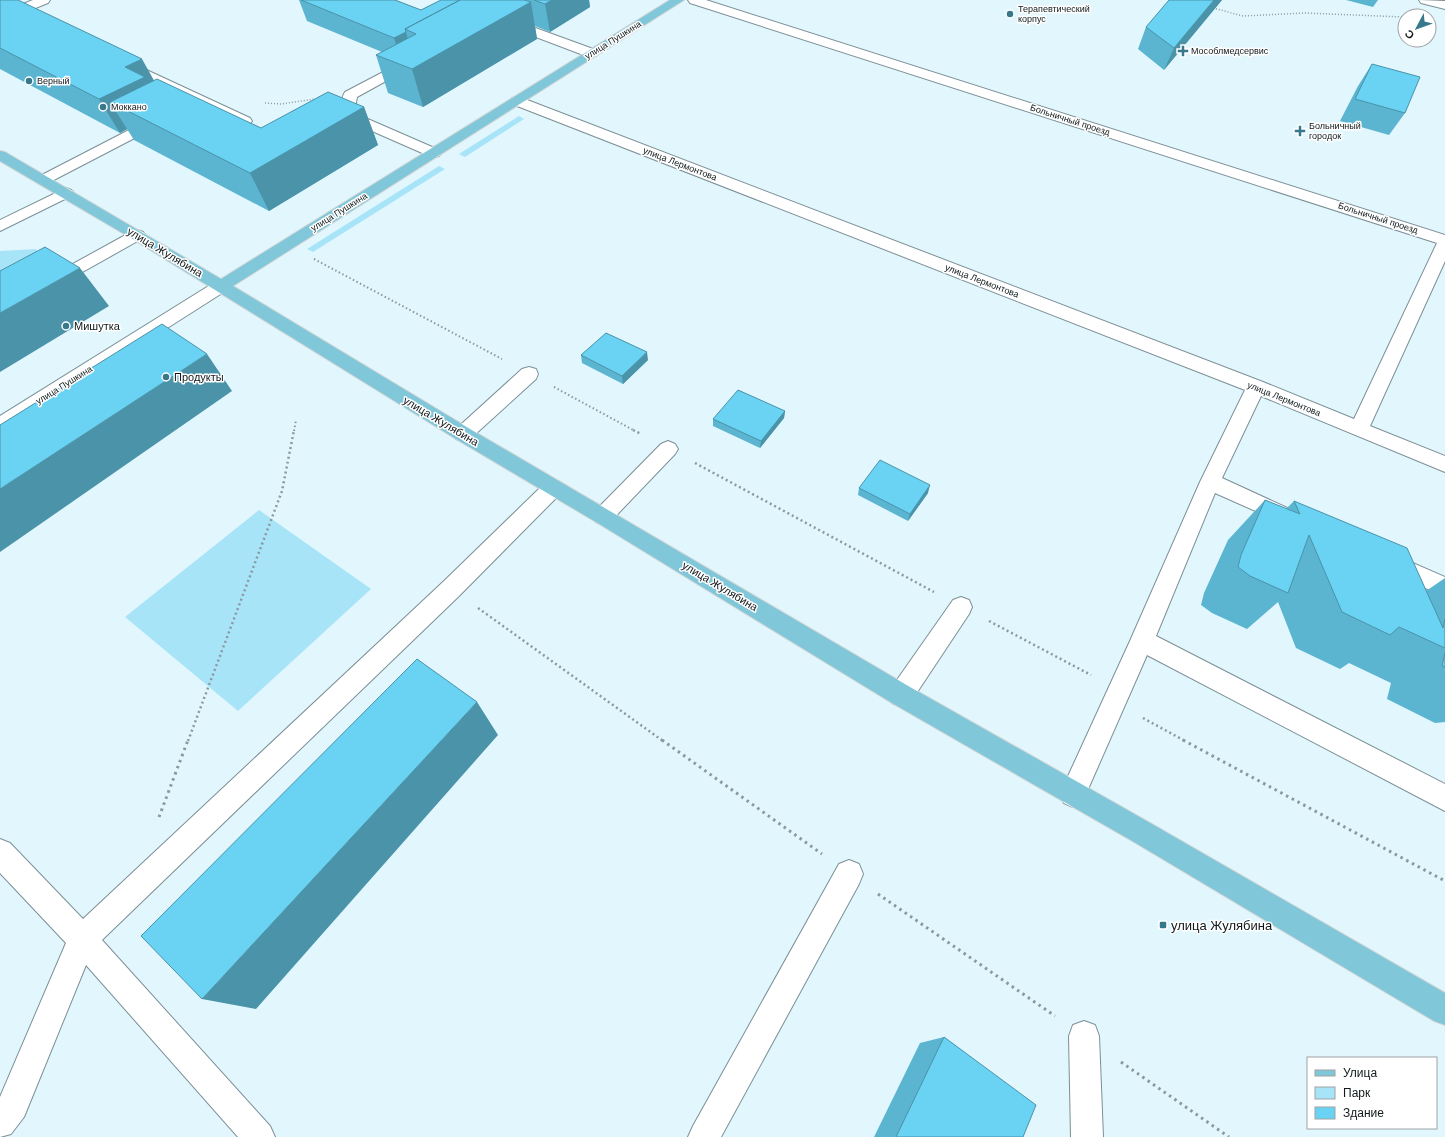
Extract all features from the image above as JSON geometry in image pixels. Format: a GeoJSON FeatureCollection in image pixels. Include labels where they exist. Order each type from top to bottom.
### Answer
{"type":"FeatureCollection","features":[{"type":"Feature","properties":{"kind":"main road","name":"улица Пушкина"},"geometry":{"type":"LineString","coordinates":[[221,286],[591,53],[678,0]]}},
{"type":"Feature","properties":{"kind":"main road","name":"улица Жулябина"},"geometry":{"type":"LineString","coordinates":[[0,154],[137,234],[553,488],[603,516],[901,694],[1143,833],[1445,1010]]}},
{"type":"Feature","properties":{"kind":"street"},"geometry":{"type":"LineString","coordinates":[[28,19],[14,12],[44,0]]}},
{"type":"Feature","properties":{"kind":"street","name":"Больничный проезд"},"geometry":{"type":"LineString","coordinates":[[694,0],[1445,240]]}},
{"type":"Feature","properties":{"kind":"street"},"geometry":{"type":"LineString","coordinates":[[1425,0],[1445,5]]}},
{"type":"Feature","properties":{"kind":"street"},"geometry":{"type":"LineString","coordinates":[[493,16],[591,53]]}},
{"type":"Feature","properties":{"kind":"street"},"geometry":{"type":"LineString","coordinates":[[348,115],[350,95],[424,54]]}},
{"type":"Feature","properties":{"kind":"street"},"geometry":{"type":"LineString","coordinates":[[114,59],[254,126]]}},
{"type":"Feature","properties":{"kind":"street"},"geometry":{"type":"LineString","coordinates":[[43,180],[200,99]]}},
{"type":"Feature","properties":{"kind":"street","name":"улица Лермонтова"},"geometry":{"type":"LineString","coordinates":[[517,101],[1256,388],[1445,464]]}},
{"type":"Feature","properties":{"kind":"street"},"geometry":{"type":"LineString","coordinates":[[330,125],[348,115]]}},
{"type":"Feature","properties":{"kind":"street"},"geometry":{"type":"LineString","coordinates":[[348,115],[434,153]]}},
{"type":"Feature","properties":{"kind":"street"},"geometry":{"type":"LineString","coordinates":[[0,226],[66,193]]}},
{"type":"Feature","properties":{"kind":"street"},"geometry":{"type":"LineString","coordinates":[[0,311],[137,234]]}},
{"type":"Feature","properties":{"kind":"street"},"geometry":{"type":"LineString","coordinates":[[1359,429],[1445,243]]}},
{"type":"Feature","properties":{"kind":"street","name":"улица Пушкина"},"geometry":{"type":"LineString","coordinates":[[0,425],[221,286]]}},
{"type":"Feature","properties":{"kind":"street"},"geometry":{"type":"LineString","coordinates":[[463,434],[529,374]]}},
{"type":"Feature","properties":{"kind":"street"},"geometry":{"type":"LineString","coordinates":[[1073,794],[1142,641],[1210,482],[1256,388]]}},
{"type":"Feature","properties":{"kind":"street"},"geometry":{"type":"LineString","coordinates":[[603,516],[668,449]]}},
{"type":"Feature","properties":{"kind":"street"},"geometry":{"type":"LineString","coordinates":[[1210,482],[1303,524]]}},
{"type":"Feature","properties":{"kind":"street"},"geometry":{"type":"LineString","coordinates":[[0,1123],[13,1106],[82,939],[451,589],[553,488]]}},
{"type":"Feature","properties":{"kind":"street"},"geometry":{"type":"LineString","coordinates":[[1374,555],[1445,587]]}},
{"type":"Feature","properties":{"kind":"street"},"geometry":{"type":"LineString","coordinates":[[901,694],[962,607]]}},
{"type":"Feature","properties":{"kind":"street"},"geometry":{"type":"LineString","coordinates":[[1142,641],[1445,798]]}},
{"type":"Feature","properties":{"kind":"street"},"geometry":{"type":"LineString","coordinates":[[0,853],[82,939],[259,1137]]}},
{"type":"Feature","properties":{"kind":"street"},"geometry":{"type":"LineString","coordinates":[[704,1137],[849,874]]}},
{"type":"Feature","properties":{"kind":"street"},"geometry":{"type":"LineString","coordinates":[[1084,1036],[1087,1137]]}},
{"type":"Feature","properties":{"kind":"path"},"geometry":{"type":"LineString","coordinates":[[1209,7],[1244,16],[1305,13],[1397,17]]}},
{"type":"Feature","properties":{"kind":"path"},"geometry":{"type":"LineString","coordinates":[[259,103],[281,104],[350,95]]}},
{"type":"Feature","properties":{"kind":"path"},"geometry":{"type":"LineString","coordinates":[[157,824],[282,491],[296,420]]}},
{"type":"Feature","properties":{"kind":"path"},"geometry":{"type":"LineString","coordinates":[[1114,703],[1445,881]]}},
{"type":"Feature","properties":{"kind":"green space"},"geometry":{"type":"Polygon","coordinates":[[[519,116],[524,119],[465,157],[459,154],[519,116]]]}},
{"type":"Feature","properties":{"kind":"green space"},"geometry":{"type":"Polygon","coordinates":[[[439,166],[445,169],[313,252],[307,249],[439,166]]]}},
{"type":"Feature","properties":{"kind":"green space"},"geometry":{"type":"Polygon","coordinates":[[[36,249],[59,285],[0,312],[0,251],[36,249]]]}},
{"type":"Feature","properties":{"kind":"green space"},"geometry":{"type":"Polygon","coordinates":[[[259,510],[371,589],[238,711],[125,617],[259,510]]]}},
{"type":"Feature","properties":{"kind":"building"},"geometry":{"type":"Polygon","coordinates":[[[0,0],[18,0],[142,59],[125,67],[145,77],[99,99],[0,48],[0,0]]]}},
{"type":"Feature","properties":{"kind":"building"},"geometry":{"type":"Polygon","coordinates":[[[301,0],[395,0],[421,10],[441,0],[460,0],[405,29],[406,32],[394,38],[301,0]]]}},
{"type":"Feature","properties":{"kind":"building"},"geometry":{"type":"Polygon","coordinates":[[[460,0],[524,0],[531,2],[412,69],[376,55],[416,34],[405,29],[460,0]]]}},
{"type":"Feature","properties":{"kind":"building"},"geometry":{"type":"Polygon","coordinates":[[[534,0],[552,0],[545,4],[534,0]]]}},
{"type":"Feature","properties":{"kind":"building"},"geometry":{"type":"Polygon","coordinates":[[[1169,0],[1214,0],[1174,48],[1146,27],[1169,0]]]}},
{"type":"Feature","properties":{"kind":"building"},"geometry":{"type":"Polygon","coordinates":[[[1372,64],[1420,77],[1405,113],[1355,99],[1372,64]]]}},
{"type":"Feature","properties":{"kind":"building"},"geometry":{"type":"Polygon","coordinates":[[[157,79],[261,128],[328,92],[364,107],[250,173],[110,102],[157,79]]]}},
{"type":"Feature","properties":{"kind":"building"},"geometry":{"type":"Polygon","coordinates":[[[45,247],[80,268],[0,313],[0,271],[45,247]]]}},
{"type":"Feature","properties":{"kind":"building"},"geometry":{"type":"Polygon","coordinates":[[[162,324],[207,354],[0,489],[0,425],[162,324]]]}},
{"type":"Feature","properties":{"kind":"building"},"geometry":{"type":"Polygon","coordinates":[[[606,333],[647,352],[622,376],[581,355],[606,333]]]}},
{"type":"Feature","properties":{"kind":"building"},"geometry":{"type":"Polygon","coordinates":[[[738,390],[785,411],[761,441],[713,419],[738,390]]]}},
{"type":"Feature","properties":{"kind":"building"},"geometry":{"type":"Polygon","coordinates":[[[880,460],[930,485],[910,514],[859,488],[880,460]]]}},
{"type":"Feature","properties":{"kind":"building"},"geometry":{"type":"Polygon","coordinates":[[[1265,500],[1300,514],[1294,501],[1407,548],[1443,628],[1445,619],[1445,648],[1399,627],[1390,635],[1342,612],[1309,535],[1288,593],[1250,576],[1238,567],[1241,555],[1265,500]]]}},
{"type":"Feature","properties":{"kind":"building"},"geometry":{"type":"Polygon","coordinates":[[[1445,653],[1445,667],[1442,666],[1445,653]]]}},
{"type":"Feature","properties":{"kind":"building"},"geometry":{"type":"Polygon","coordinates":[[[417,659],[477,702],[202,999],[141,936],[417,659]]]}},
{"type":"Feature","properties":{"kind":"building"},"geometry":{"type":"Polygon","coordinates":[[[944,1037],[1036,1105],[1023,1137],[896,1137],[944,1037]]]}},
{"type":"Feature","properties":{"kind":"place","name":"Терапевтический корпус"},"geometry":{"type":"Point","coordinates":[1010,14]}},
{"type":"Feature","properties":{"kind":"place","name":"Мособлмедсервис"},"geometry":{"type":"Point","coordinates":[1183,51]}},
{"type":"Feature","properties":{"kind":"place","name":"Верный"},"geometry":{"type":"Point","coordinates":[29,81]}},
{"type":"Feature","properties":{"kind":"place","name":"Моккано"},"geometry":{"type":"Point","coordinates":[103,107]}},
{"type":"Feature","properties":{"kind":"place","name":"Больничный городок"},"geometry":{"type":"Point","coordinates":[1300,131]}},
{"type":"Feature","properties":{"kind":"place","name":"Мишутка"},"geometry":{"type":"Point","coordinates":[66,326]}},
{"type":"Feature","properties":{"kind":"place","name":"Продукты"},"geometry":{"type":"Point","coordinates":[166,377]}},
{"type":"Feature","properties":{"kind":"place","name":"улица Жулябина"},"geometry":{"type":"Point","coordinates":[1163,925]}}]}
